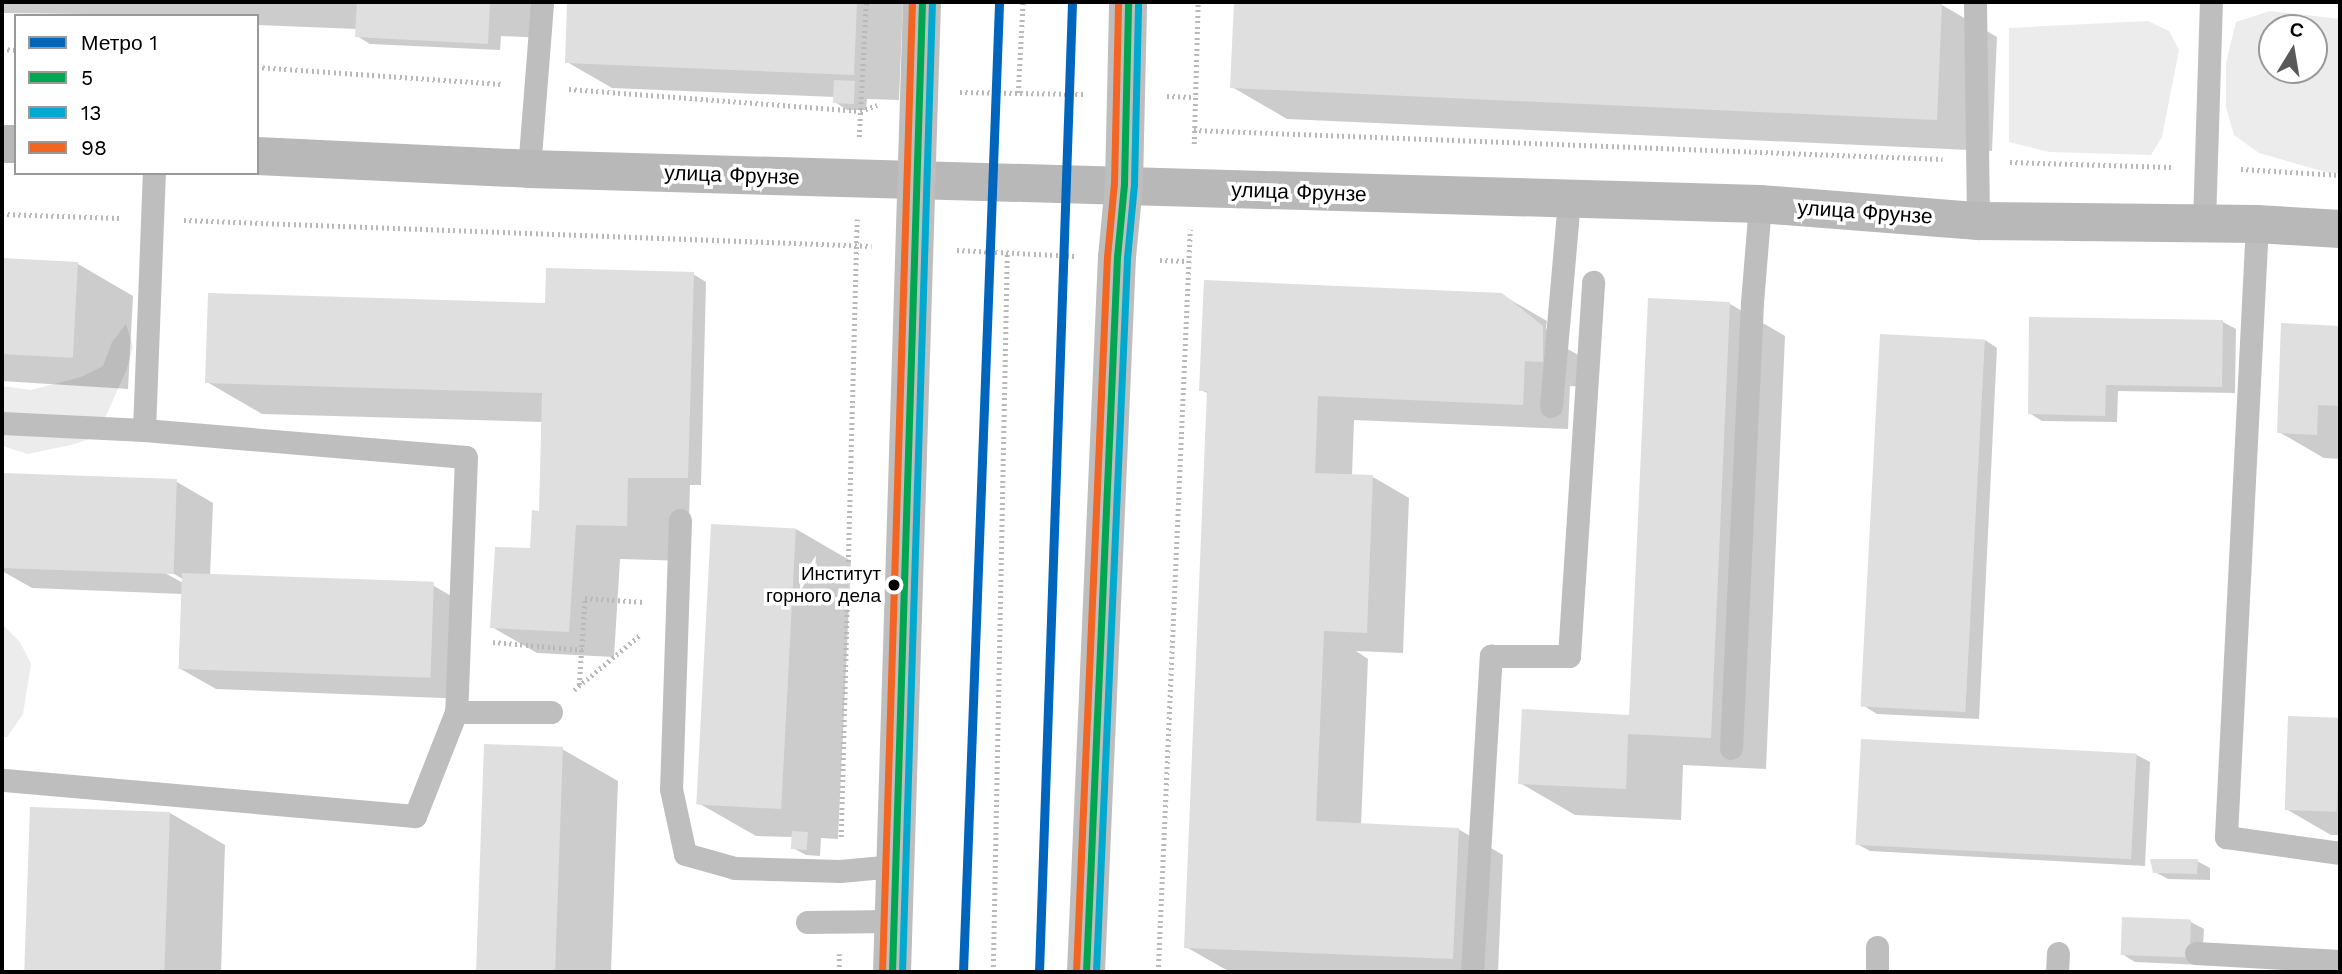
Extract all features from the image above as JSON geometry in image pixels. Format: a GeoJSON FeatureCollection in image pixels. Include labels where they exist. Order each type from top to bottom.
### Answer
{"type":"FeatureCollection","features":[{"type":"Feature","properties":{"kind":"main road"},"geometry":{"type":"LineString","coordinates":[[892,972],[912,248],[922,2]]}},
{"type":"Feature","properties":{"kind":"main road"},"geometry":{"type":"LineString","coordinates":[[1086,972],[1117,257],[1124,184],[1128,2]]}},
{"type":"Feature","properties":{"kind":"main road","name":"улица Фрунзе"},"geometry":{"type":"LineString","coordinates":[[259,156],[529,169],[1760,204],[1978,221],[2257,224],[2340,229]]}},
{"type":"Feature","properties":{"kind":"lane"},"geometry":{"type":"LineString","coordinates":[[529,169],[542,2]]}},
{"type":"Feature","properties":{"kind":"lane"},"geometry":{"type":"LineString","coordinates":[[1975,2],[1978,221]]}},
{"type":"Feature","properties":{"kind":"lane"},"geometry":{"type":"LineString","coordinates":[[2204,223],[2211,2]]}},
{"type":"Feature","properties":{"kind":"lane"},"geometry":{"type":"LineString","coordinates":[[144,430],[154,175]]}},
{"type":"Feature","properties":{"kind":"lane"},"geometry":{"type":"LineString","coordinates":[[1551,406],[1569,200]]}},
{"type":"Feature","properties":{"kind":"lane"},"geometry":{"type":"LineString","coordinates":[[1731,748],[1752,302],[1760,204]]}},
{"type":"Feature","properties":{"kind":"lane"},"geometry":{"type":"LineString","coordinates":[[2257,224],[2226,837],[2340,853]]}},
{"type":"Feature","properties":{"kind":"lane"},"geometry":{"type":"LineString","coordinates":[[1472,972],[1491,656],[1569,656],[1593,282]]}},
{"type":"Feature","properties":{"kind":"lane"},"geometry":{"type":"LineString","coordinates":[[2,424],[144,430],[466,457],[456,712],[415,817],[2,780]]}},
{"type":"Feature","properties":{"kind":"lane"},"geometry":{"type":"LineString","coordinates":[[680,520],[671,789],[685,854],[735,868],[840,872],[894,866]]}},
{"type":"Feature","properties":{"kind":"lane"},"geometry":{"type":"LineString","coordinates":[[456,712],[551,712]]}},
{"type":"Feature","properties":{"kind":"lane"},"geometry":{"type":"LineString","coordinates":[[807,922],[840,919],[893,921]]}},
{"type":"Feature","properties":{"kind":"lane"},"geometry":{"type":"LineString","coordinates":[[1877,947],[1877,972]]}},
{"type":"Feature","properties":{"kind":"lane"},"geometry":{"type":"LineString","coordinates":[[2196,953],[2340,961]]}},
{"type":"Feature","properties":{"kind":"path"},"geometry":{"type":"LineString","coordinates":[[840,872],[858,245],[856,178],[866,2]]}},
{"type":"Feature","properties":{"kind":"path"},"geometry":{"type":"LineString","coordinates":[[1018,93],[1023,2]]}},
{"type":"Feature","properties":{"kind":"path"},"geometry":{"type":"LineString","coordinates":[[1158,972],[1187,261],[1194,189],[1198,2]]}},
{"type":"Feature","properties":{"kind":"path"},"geometry":{"type":"LineString","coordinates":[[860,111],[919,92],[1194,97]]}},
{"type":"Feature","properties":{"kind":"path"},"geometry":{"type":"LineString","coordinates":[[1194,130],[2340,174]]}},
{"type":"Feature","properties":{"kind":"path"},"geometry":{"type":"LineString","coordinates":[[2,214],[858,245],[1187,261]]}},
{"type":"Feature","properties":{"kind":"path"},"geometry":{"type":"LineString","coordinates":[[993,972],[1007,253]]}},
{"type":"Feature","properties":{"kind":"path"},"geometry":{"type":"LineString","coordinates":[[579,685],[585,598],[677,604]]}},
{"type":"Feature","properties":{"kind":"path"},"geometry":{"type":"LineString","coordinates":[[551,712],[579,685],[677,604]]}},
{"type":"Feature","properties":{"kind":"path"},"geometry":{"type":"LineString","coordinates":[[458,639],[583,650]]}},
{"type":"Feature","properties":{"kind":"path"},"geometry":{"type":"LineString","coordinates":[[839,972],[840,919]]}},
{"type":"Feature","properties":{"kind":"shaded area"},"geometry":{"type":"Polygon","coordinates":[[[2270,11],[2296,14],[2261,14],[2270,11]]]}},
{"type":"Feature","properties":{"kind":"shaded area"},"geometry":{"type":"Polygon","coordinates":[[[2258,15],[2258,84],[2328,84],[2328,18],[2340,19],[2340,173],[2329,173],[2259,153],[2234,135],[2226,107],[2226,63],[2236,22],[2258,15]]]}},
{"type":"Feature","properties":{"kind":"shaded area"},"geometry":{"type":"Polygon","coordinates":[[[2148,21],[2169,31],[2179,50],[2162,137],[2151,155],[2049,152],[2009,142],[2009,28],[2148,21]]]}},
{"type":"Feature","properties":{"kind":"shaded area"},"geometry":{"type":"Polygon","coordinates":[[[126,324],[133,347],[126,371],[97,436],[75,444],[28,454],[2,446],[2,386],[31,390],[81,377],[103,366],[112,342],[126,324]]]}},
{"type":"Feature","properties":{"kind":"shaded area"},"geometry":{"type":"Polygon","coordinates":[[[2,624],[20,642],[31,664],[23,714],[7,737],[2,737],[2,624]]]}},
{"type":"Feature","properties":{"kind":"building"},"geometry":{"type":"Polygon","coordinates":[[[357,2],[490,2],[488,44],[355,37],[357,2]]]}},
{"type":"Feature","properties":{"kind":"building"},"geometry":{"type":"Polygon","coordinates":[[[567,2],[857,2],[854,75],[565,63],[567,2]]]}},
{"type":"Feature","properties":{"kind":"building"},"geometry":{"type":"Polygon","coordinates":[[[1234,2],[1942,4],[1937,120],[1230,88],[1234,2]]]}},
{"type":"Feature","properties":{"kind":"building"},"geometry":{"type":"Polygon","coordinates":[[[834,80],[855,81],[854,104],[833,103],[834,80]]]}},
{"type":"Feature","properties":{"kind":"building"},"geometry":{"type":"Polygon","coordinates":[[[2,258],[78,262],[73,358],[2,354],[2,258]]]}},
{"type":"Feature","properties":{"kind":"building"},"geometry":{"type":"Polygon","coordinates":[[[546,268],[694,272],[688,478],[628,478],[627,526],[576,525],[569,632],[490,628],[495,547],[530,548],[532,510],[539,511],[542,393],[205,383],[208,293],[545,303],[546,268]]]}},
{"type":"Feature","properties":{"kind":"building"},"geometry":{"type":"Polygon","coordinates":[[[1204,280],[1502,293],[1543,326],[1543,362],[1525,361],[1523,405],[1318,396],[1315,473],[1373,475],[1367,633],[1324,631],[1316,821],[1459,828],[1453,959],[1184,948],[1207,391],[1199,391],[1204,280]]]}},
{"type":"Feature","properties":{"kind":"building"},"geometry":{"type":"Polygon","coordinates":[[[1648,298],[1730,302],[1711,738],[1628,734],[1626,789],[1518,784],[1522,709],[1629,715],[1648,298]]]}},
{"type":"Feature","properties":{"kind":"building"},"geometry":{"type":"Polygon","coordinates":[[[2029,317],[2223,320],[2222,387],[2106,385],[2105,416],[2028,414],[2029,317]]]}},
{"type":"Feature","properties":{"kind":"building"},"geometry":{"type":"Polygon","coordinates":[[[2281,323],[2340,326],[2340,406],[2318,405],[2317,435],[2277,433],[2281,323]]]}},
{"type":"Feature","properties":{"kind":"building"},"geometry":{"type":"Polygon","coordinates":[[[1880,334],[1985,339],[1965,712],[1860,706],[1880,334]]]}},
{"type":"Feature","properties":{"kind":"building"},"geometry":{"type":"Polygon","coordinates":[[[2,473],[177,479],[174,574],[2,568],[2,473]]]}},
{"type":"Feature","properties":{"kind":"building"},"geometry":{"type":"Polygon","coordinates":[[[711,524],[796,528],[781,809],[696,805],[711,524]]]}},
{"type":"Feature","properties":{"kind":"building"},"geometry":{"type":"Polygon","coordinates":[[[182,573],[434,582],[430,678],[179,669],[182,573]]]}},
{"type":"Feature","properties":{"kind":"building"},"geometry":{"type":"Polygon","coordinates":[[[2288,716],[2340,718],[2337,812],[2285,810],[2288,716]]]}},
{"type":"Feature","properties":{"kind":"building"},"geometry":{"type":"Polygon","coordinates":[[[1861,739],[2137,753],[2131,859],[1855,845],[1861,739]]]}},
{"type":"Feature","properties":{"kind":"building"},"geometry":{"type":"Polygon","coordinates":[[[484,744],[563,747],[555,972],[476,972],[484,744]]]}},
{"type":"Feature","properties":{"kind":"building"},"geometry":{"type":"Polygon","coordinates":[[[30,807],[170,812],[164,972],[24,972],[30,807]]]}},
{"type":"Feature","properties":{"kind":"building"},"geometry":{"type":"Polygon","coordinates":[[[792,831],[808,832],[807,850],[791,849],[792,831]]]}},
{"type":"Feature","properties":{"kind":"building"},"geometry":{"type":"Polygon","coordinates":[[[2150,859],[2198,859],[2197,874],[2153,873],[2150,859]]]}},
{"type":"Feature","properties":{"kind":"building"},"geometry":{"type":"Polygon","coordinates":[[[2122,917],[2191,919],[2190,957],[2121,955],[2122,917]]]}},
{"type":"Feature","properties":{"kind":"metro line","name":"1"},"geometry":{"type":"LineString","coordinates":[[963,972],[999,2]]}},
{"type":"Feature","properties":{"kind":"metro line","name":"1"},"geometry":{"type":"LineString","coordinates":[[1039,972],[1072,2]]}},
{"type":"Feature","properties":{"kind":"transit line","name":"98"},"geometry":{"type":"LineString","coordinates":[[882,972],[912,2]]}},
{"type":"Feature","properties":{"kind":"transit line","name":"5"},"geometry":{"type":"LineString","coordinates":[[892,972],[922,2]]}},
{"type":"Feature","properties":{"kind":"transit line","name":"13"},"geometry":{"type":"LineString","coordinates":[[902,972],[932,2]]}},
{"type":"Feature","properties":{"kind":"transit line","name":"98"},"geometry":{"type":"LineString","coordinates":[[1076,972],[1107,257],[1114,183],[1118,2]]}},
{"type":"Feature","properties":{"kind":"transit line","name":"5"},"geometry":{"type":"LineString","coordinates":[[1086,972],[1117,257],[1124,184],[1128,2]]}},
{"type":"Feature","properties":{"kind":"transit line","name":"13"},"geometry":{"type":"LineString","coordinates":[[1096,972],[1127,258],[1134,184],[1138,2]]}},
{"type":"Feature","properties":{"kind":"place","name":"Институт горного дела"},"geometry":{"type":"Point","coordinates":[894,585]}}]}
